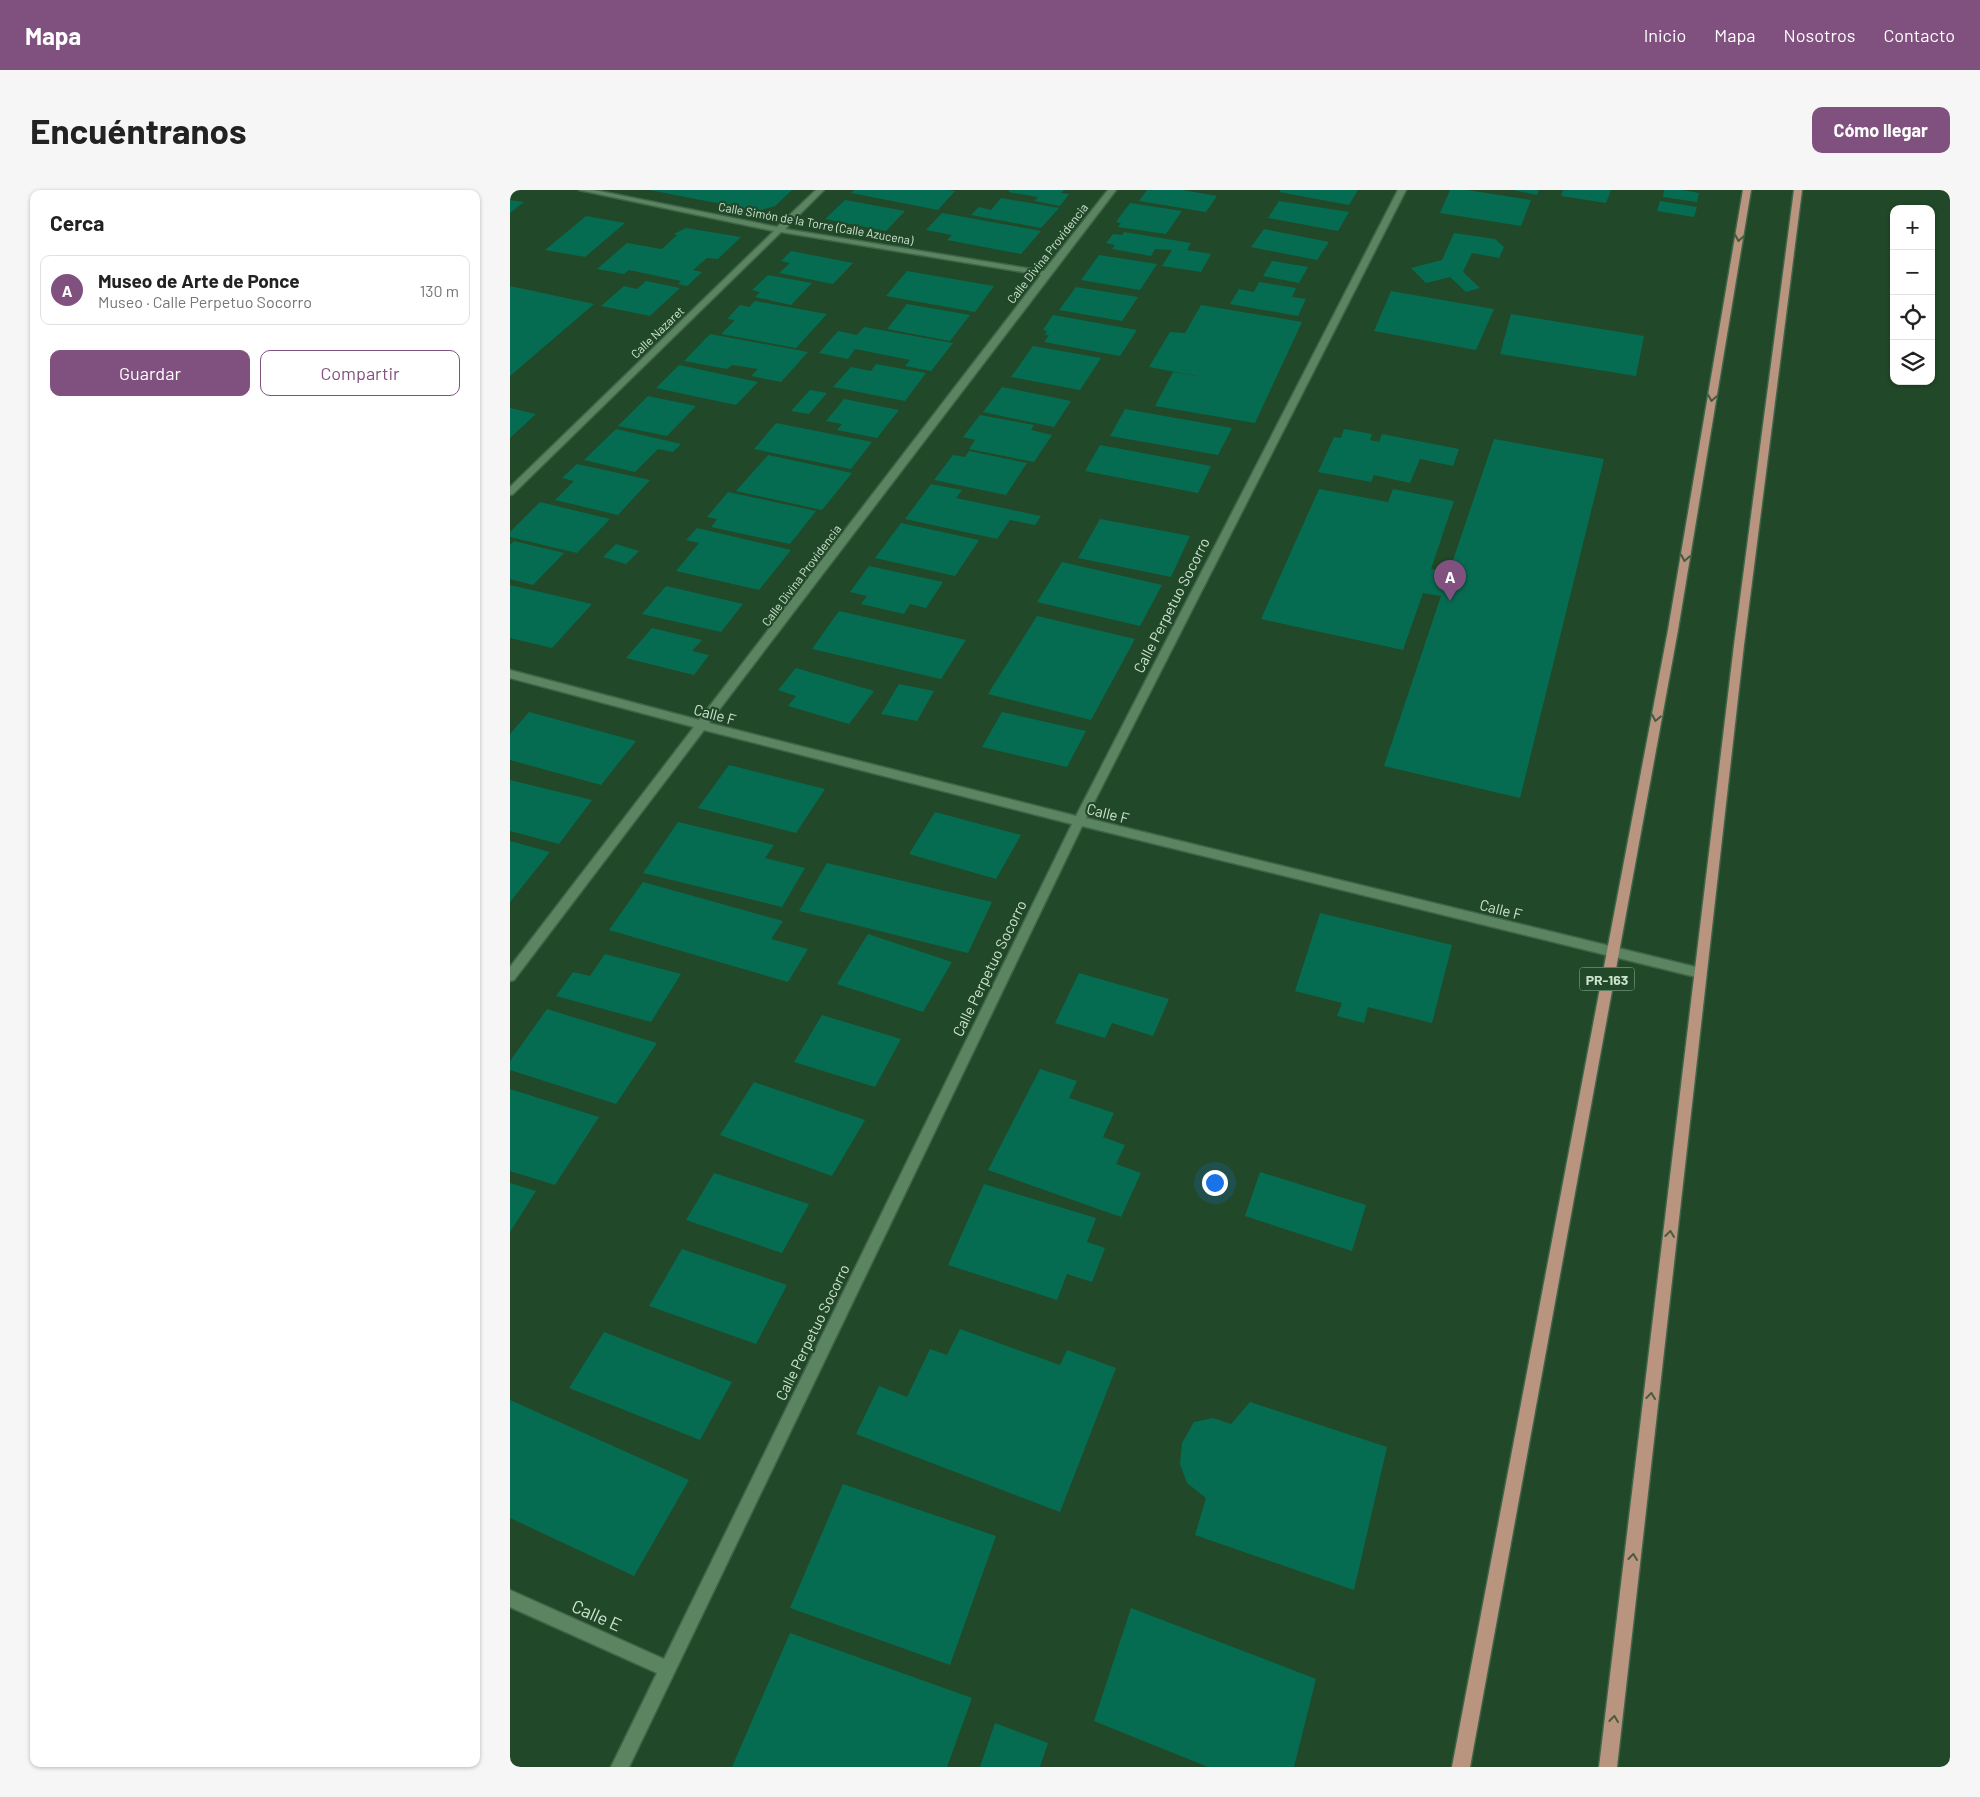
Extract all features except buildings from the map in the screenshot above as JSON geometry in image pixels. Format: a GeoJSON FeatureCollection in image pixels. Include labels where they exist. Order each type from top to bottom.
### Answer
{"type":"FeatureCollection","features":[{"type":"Feature","properties":{"kind":"main road","name":"PR-163"},"geometry":{"type":"LineString","coordinates":[[1461,1767],[1672,630],[1747,190]]}},
{"type":"Feature","properties":{"kind":"main road"},"geometry":{"type":"LineString","coordinates":[[1608,1767],[1738,655],[1798,190]]}},
{"type":"Feature","properties":{"kind":"street","name":"Calle Simón de la Torre (Calle Azucena)"},"geometry":{"type":"LineString","coordinates":[[583,190],[780,230],[1046,274]]}},
{"type":"Feature","properties":{"kind":"street","name":"Calle Nazaret"},"geometry":{"type":"LineString","coordinates":[[510,492],[820,190]]}},
{"type":"Feature","properties":{"kind":"street","name":"Calle Divina Providencia"},"geometry":{"type":"LineString","coordinates":[[510,976],[1112,190]]}},
{"type":"Feature","properties":{"kind":"street","name":"Calle Perpetuo Socorro"},"geometry":{"type":"LineString","coordinates":[[620,1767],[1078,822],[1402,190]]}},
{"type":"Feature","properties":{"kind":"street","name":"Calle F"},"geometry":{"type":"LineString","coordinates":[[510,674],[701,726],[1078,822],[1700,973]]}},
{"type":"Feature","properties":{"kind":"street","name":"Calle E"},"geometry":{"type":"LineString","coordinates":[[510,1598],[667,1669]]}},
{"type":"Feature","properties":{"kind":"place","name":"Museo de Arte de Ponce"},"geometry":{"type":"Point","coordinates":[1450,601]}}]}
